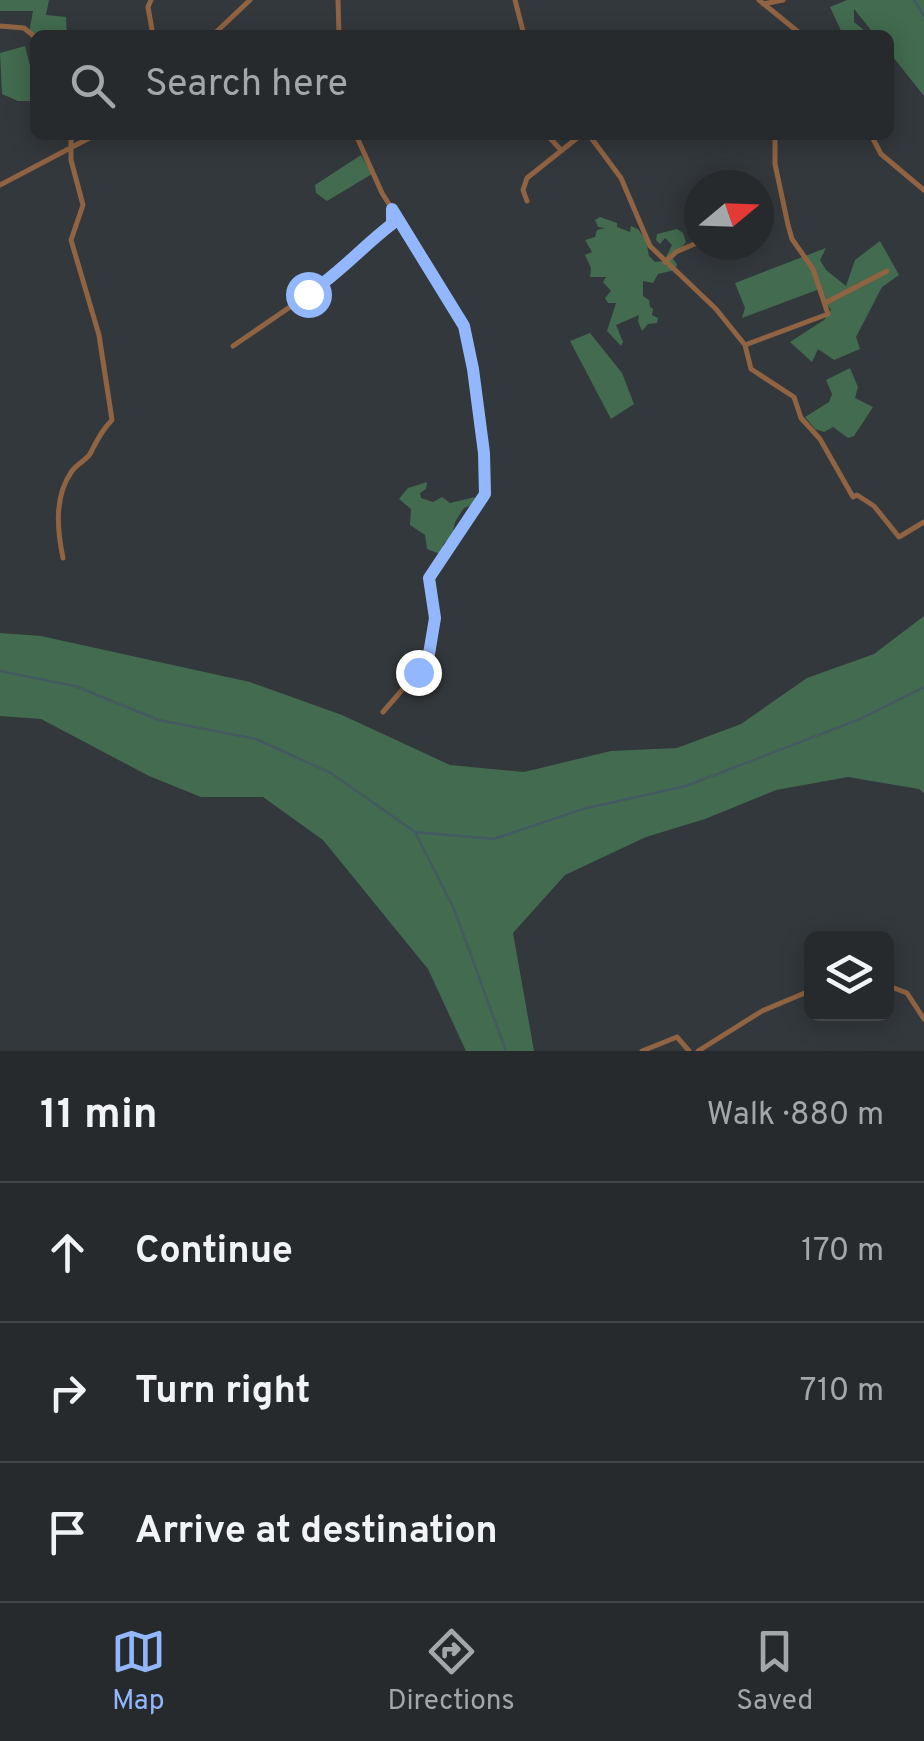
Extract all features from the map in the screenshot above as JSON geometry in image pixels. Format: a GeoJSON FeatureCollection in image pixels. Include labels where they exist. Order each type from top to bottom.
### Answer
{"type":"FeatureCollection","features":[{"type":"Feature","properties":{"kind":"street"},"geometry":{"type":"LineString","coordinates":[[151,0],[148,8],[152,30]]}},
{"type":"Feature","properties":{"kind":"street"},"geometry":{"type":"LineString","coordinates":[[217,30],[250,0]]}},
{"type":"Feature","properties":{"kind":"street"},"geometry":{"type":"LineString","coordinates":[[338,0],[338,30]]}},
{"type":"Feature","properties":{"kind":"street"},"geometry":{"type":"LineString","coordinates":[[516,0],[520,30]]}},
{"type":"Feature","properties":{"kind":"street"},"geometry":{"type":"LineString","coordinates":[[761,2],[783,0]]}},
{"type":"Feature","properties":{"kind":"street"},"geometry":{"type":"LineString","coordinates":[[761,2],[796,30]]}},
{"type":"Feature","properties":{"kind":"street"},"geometry":{"type":"LineString","coordinates":[[0,26],[24,28],[30,33]]}},
{"type":"Feature","properties":{"kind":"street"},"geometry":{"type":"LineString","coordinates":[[63,558],[57,527],[58,504],[69,476],[88,457],[98,435],[112,420],[100,335],[72,240],[83,205],[70,155],[72,140]]}},
{"type":"Feature","properties":{"kind":"street"},"geometry":{"type":"LineString","coordinates":[[0,185],[83,140]]}},
{"type":"Feature","properties":{"kind":"street"},"geometry":{"type":"LineString","coordinates":[[358,140],[392,209],[464,326],[486,482],[480,502],[429,578],[435,618],[428,660],[383,712]]}},
{"type":"Feature","properties":{"kind":"street"},"geometry":{"type":"LineString","coordinates":[[552,140],[561,150]]}},
{"type":"Feature","properties":{"kind":"street"},"geometry":{"type":"LineString","coordinates":[[527,200],[523,190],[527,178],[574,140]]}},
{"type":"Feature","properties":{"kind":"street"},"geometry":{"type":"LineString","coordinates":[[593,140],[616,170],[650,246],[716,309],[744,344],[750,369],[794,396],[808,429],[820,439],[852,496],[874,506],[899,537],[924,522]]}},
{"type":"Feature","properties":{"kind":"street"},"geometry":{"type":"LineString","coordinates":[[744,344],[828,314],[813,269],[788,226],[774,140]]}},
{"type":"Feature","properties":{"kind":"street"},"geometry":{"type":"LineString","coordinates":[[873,140],[881,154],[924,190]]}},
{"type":"Feature","properties":{"kind":"street"},"geometry":{"type":"LineString","coordinates":[[233,346],[248,340],[256,329],[325,283],[361,246],[392,224],[392,209]]}},
{"type":"Feature","properties":{"kind":"street"},"geometry":{"type":"LineString","coordinates":[[665,262],[684,249]]}},
{"type":"Feature","properties":{"kind":"street"},"geometry":{"type":"LineString","coordinates":[[825,303],[887,271]]}},
{"type":"Feature","properties":{"kind":"street"},"geometry":{"type":"LineString","coordinates":[[894,989],[908,994],[924,1019]]}},
{"type":"Feature","properties":{"kind":"street"},"geometry":{"type":"LineString","coordinates":[[698,1051],[762,1011],[804,993]]}},
{"type":"Feature","properties":{"kind":"street"},"geometry":{"type":"LineString","coordinates":[[642,1051],[677,1036],[689,1051]]}},
{"type":"Feature","properties":{"kind":"green space"},"geometry":{"type":"Polygon","coordinates":[[[0,0],[49,0],[46,15],[66,17],[67,30],[30,30],[30,34],[29,33],[33,11],[0,11],[0,0]]]}},
{"type":"Feature","properties":{"kind":"green space"},"geometry":{"type":"Polygon","coordinates":[[[847,0],[924,0],[924,96],[894,58],[894,30],[871,30],[854,9],[854,22],[864,30],[841,30],[830,7],[847,0]]]}},
{"type":"Feature","properties":{"kind":"green space"},"geometry":{"type":"Polygon","coordinates":[[[25,46],[30,66],[30,101],[2,94],[0,53],[25,46]]]}},
{"type":"Feature","properties":{"kind":"green space"},"geometry":{"type":"Polygon","coordinates":[[[361,155],[372,174],[327,201],[316,193],[315,185],[361,155]]]}},
{"type":"Feature","properties":{"kind":"green space"},"geometry":{"type":"Polygon","coordinates":[[[600,217],[630,232],[631,226],[638,229],[655,262],[664,261],[672,245],[665,238],[660,244],[657,234],[677,229],[684,236],[684,245],[673,259],[677,264],[675,270],[658,274],[653,283],[643,281],[643,296],[649,300],[657,323],[648,324],[642,331],[639,315],[616,325],[621,346],[607,331],[616,303],[608,303],[605,298],[611,291],[603,282],[606,277],[590,277],[585,255],[592,252],[585,240],[605,228],[598,227],[595,220],[600,217]]]}},
{"type":"Feature","properties":{"kind":"green space"},"geometry":{"type":"Polygon","coordinates":[[[880,241],[899,275],[882,287],[856,337],[860,349],[834,360],[818,349],[812,362],[790,342],[824,320],[831,310],[817,290],[742,318],[745,308],[735,283],[826,248],[820,260],[846,286],[855,260],[880,241]]]}},
{"type":"Feature","properties":{"kind":"green space"},"geometry":{"type":"Polygon","coordinates":[[[590,333],[622,373],[634,404],[611,419],[570,341],[590,333]]]}},
{"type":"Feature","properties":{"kind":"green space"},"geometry":{"type":"Polygon","coordinates":[[[850,368],[858,387],[855,398],[873,407],[854,436],[848,438],[833,427],[824,432],[815,429],[805,417],[829,402],[832,394],[826,380],[850,368]]]}},
{"type":"Feature","properties":{"kind":"green space"},"geometry":{"type":"Polygon","coordinates":[[[427,482],[421,498],[433,502],[442,497],[450,503],[475,497],[477,503],[464,508],[440,554],[427,549],[425,535],[410,525],[411,509],[399,499],[408,488],[427,482]]]}},
{"type":"Feature","properties":{"kind":"green space"},"geometry":{"type":"Polygon","coordinates":[[[924,616],[924,793],[848,777],[776,790],[705,819],[646,837],[565,875],[513,933],[534,1051],[466,1051],[428,969],[323,840],[263,797],[201,797],[149,776],[41,719],[0,716],[0,633],[41,636],[250,682],[342,715],[450,765],[524,772],[611,751],[677,748],[741,724],[807,678],[874,654],[924,616]]]}},
{"type":"Feature","properties":{"kind":"waterway"},"geometry":{"type":"LineString","coordinates":[[914,0],[924,16]]}},
{"type":"Feature","properties":{"kind":"waterway"},"geometry":{"type":"LineString","coordinates":[[0,671],[75,686],[159,720],[256,739],[331,773],[415,832],[494,839],[583,809],[686,786],[860,719],[924,687]]}},
{"type":"Feature","properties":{"kind":"waterway"},"geometry":{"type":"LineString","coordinates":[[415,832],[454,909],[506,1051]]}},
{"type":"Feature","properties":{"kind":"route"},"geometry":{"type":"LineString","coordinates":[[308,294],[392,224],[392,209],[464,326],[481,422],[485,494],[429,578],[435,618],[428,660],[418,672]]}}]}
